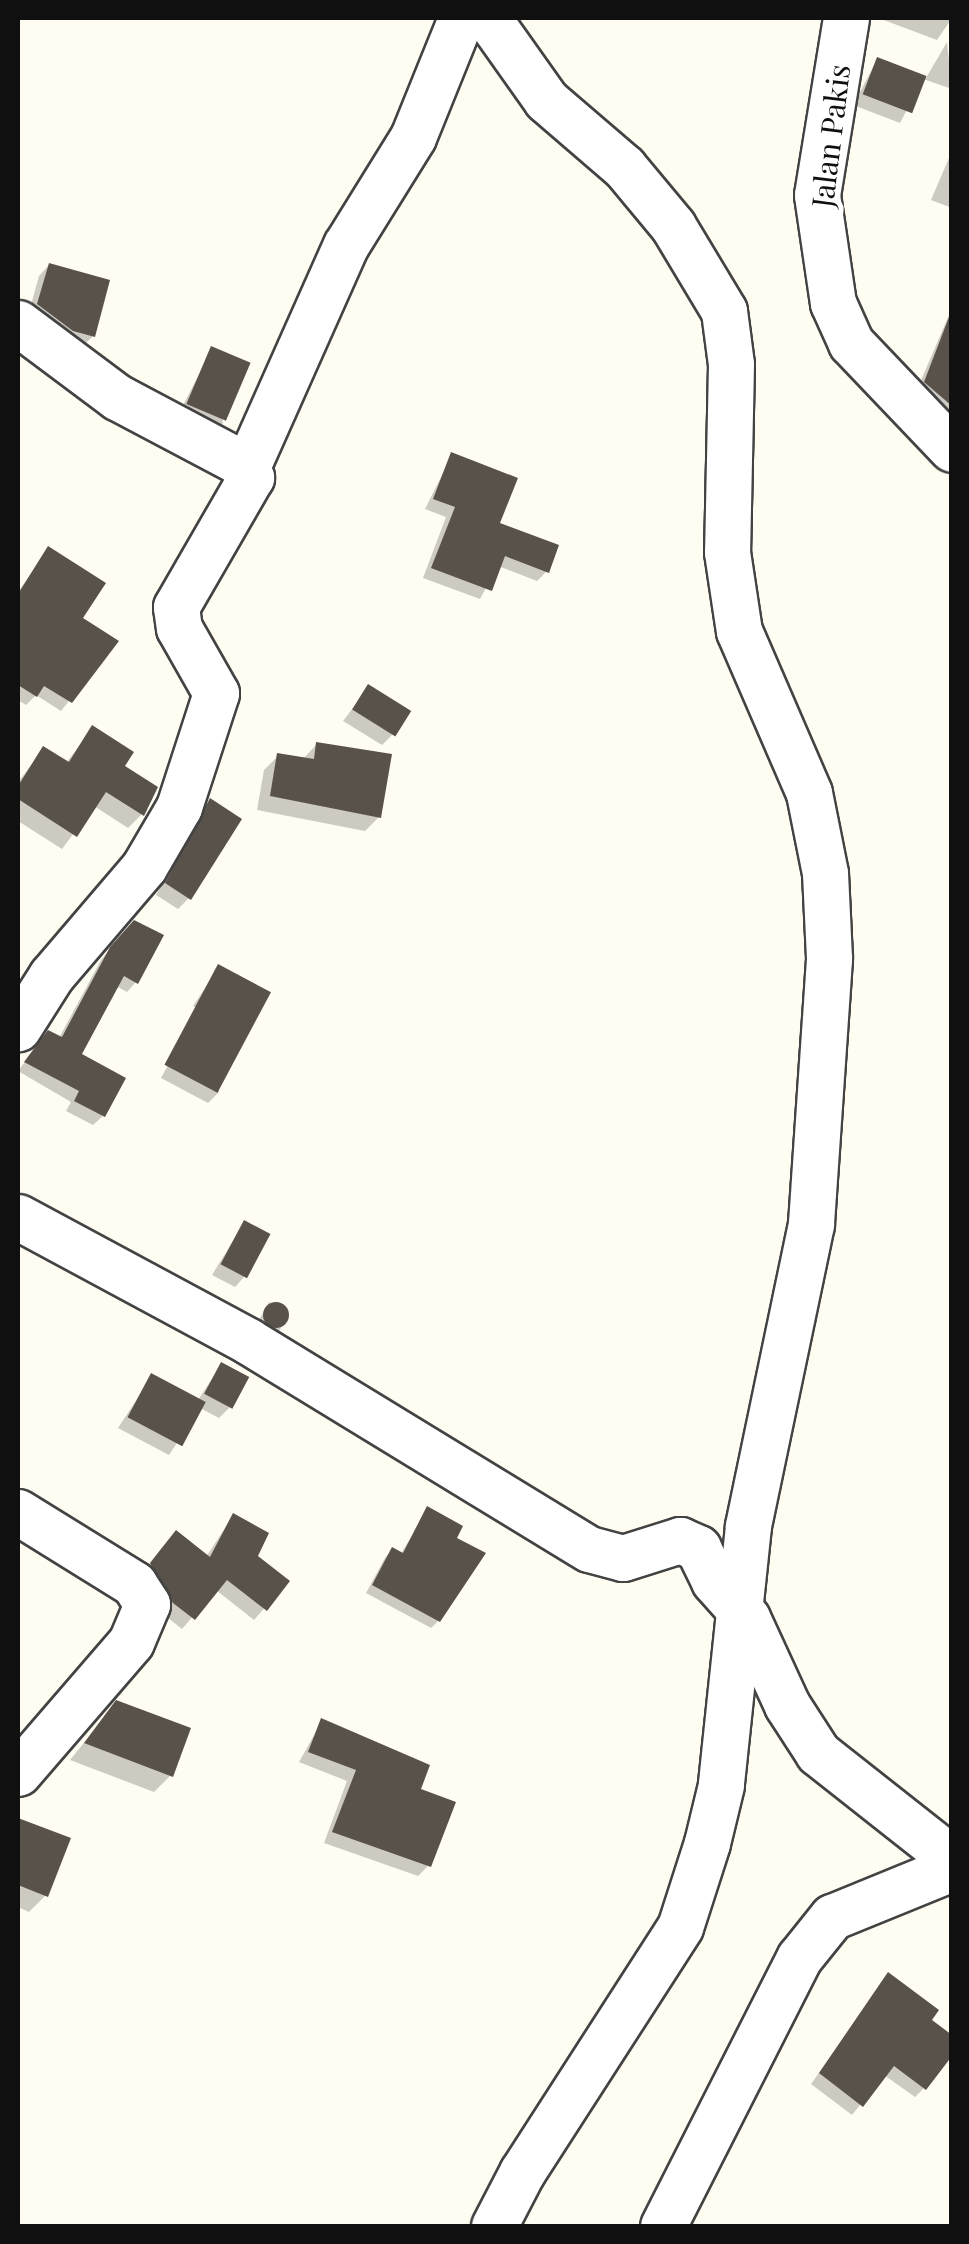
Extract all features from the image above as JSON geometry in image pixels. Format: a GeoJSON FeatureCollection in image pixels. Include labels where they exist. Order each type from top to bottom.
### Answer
{"type":"FeatureCollection","features":[{"type":"Feature","properties":{"kind":"street"},"geometry":{"type":"LineString","coordinates":[[18,1028],[51,976],[144,866],[179,808],[216,692],[179,628],[176,607],[249,486],[247,467],[346,245],[413,137],[461,18]]}},
{"type":"Feature","properties":{"kind":"street"},"geometry":{"type":"LineString","coordinates":[[488,18],[546,100],[624,167],[673,226],[724,311],[731,364],[727,552],[739,631],[808,793],[825,873],[829,960],[811,1224],[748,1526],[721,1785],[680,1926],[494,2226]]}},
{"type":"Feature","properties":{"kind":"street","name":"Jalan Pakis"},"geometry":{"type":"LineString","coordinates":[[846,18],[818,195],[834,304],[852,343],[952,449]]}},
{"type":"Feature","properties":{"kind":"street"},"geometry":{"type":"LineString","coordinates":[[18,323],[117,397],[247,467]]}},
{"type":"Feature","properties":{"kind":"street"},"geometry":{"type":"LineString","coordinates":[[18,1217],[248,1341],[589,1549],[623,1558],[689,1543],[740,1609],[818,1753],[952,1859]]}},
{"type":"Feature","properties":{"kind":"street"},"geometry":{"type":"LineString","coordinates":[[18,1512],[134,1584],[147,1604],[131,1642],[18,1774]]}},
{"type":"Feature","properties":{"kind":"street"},"geometry":{"type":"LineString","coordinates":[[663,2226],[799,1958],[832,1917],[952,1868]]}},
{"type":"Feature","properties":{"kind":"building"},"geometry":{"type":"Polygon","coordinates":[[[877,57],[926,76],[912,113],[863,94],[877,57]]]}},
{"type":"Feature","properties":{"kind":"building"},"geometry":{"type":"Polygon","coordinates":[[[49,263],[110,280],[95,337],[73,331],[37,304],[49,263]]]}},
{"type":"Feature","properties":{"kind":"building"},"geometry":{"type":"Polygon","coordinates":[[[952,317],[952,406],[924,382],[952,317]]]}},
{"type":"Feature","properties":{"kind":"building"},"geometry":{"type":"Polygon","coordinates":[[[211,346],[251,363],[226,421],[186,404],[211,346]]]}},
{"type":"Feature","properties":{"kind":"building"},"geometry":{"type":"Polygon","coordinates":[[[451,452],[518,478],[500,523],[559,545],[549,573],[505,556],[492,591],[431,568],[455,507],[433,499],[451,452]]]}},
{"type":"Feature","properties":{"kind":"building"},"geometry":{"type":"Polygon","coordinates":[[[48,546],[106,583],[83,618],[119,641],[72,703],[44,686],[37,697],[18,685],[18,594],[48,546]]]}},
{"type":"Feature","properties":{"kind":"building"},"geometry":{"type":"Polygon","coordinates":[[[368,684],[411,711],[395,736],[352,709],[368,684]]]}},
{"type":"Feature","properties":{"kind":"building"},"geometry":{"type":"Polygon","coordinates":[[[92,725],[134,752],[125,766],[158,787],[144,816],[106,792],[77,837],[18,799],[18,786],[43,746],[69,762],[92,725]]]}},
{"type":"Feature","properties":{"kind":"building"},"geometry":{"type":"Polygon","coordinates":[[[316,742],[392,754],[381,818],[270,796],[277,753],[314,759],[316,742]]]}},
{"type":"Feature","properties":{"kind":"building"},"geometry":{"type":"Polygon","coordinates":[[[210,798],[242,819],[191,900],[165,883],[210,798]]]}},
{"type":"Feature","properties":{"kind":"building"},"geometry":{"type":"Polygon","coordinates":[[[134,920],[164,935],[138,984],[124,976],[82,1054],[126,1078],[105,1117],[74,1101],[79,1091],[24,1062],[48,1030],[62,1037],[110,947],[134,920]]]}},
{"type":"Feature","properties":{"kind":"building"},"geometry":{"type":"Polygon","coordinates":[[[218,964],[271,992],[217,1093],[164,1065],[218,964]]]}},
{"type":"Feature","properties":{"kind":"building"},"geometry":{"type":"Polygon","coordinates":[[[244,1220],[270,1234],[247,1278],[221,1264],[244,1220]]]}},
{"type":"Feature","properties":{"kind":"building"},"geometry":{"type":"Polygon","coordinates":[[[276,1302],[285,1306],[289,1315],[285,1324],[276,1328],[267,1324],[263,1315],[267,1306],[276,1302]]]}},
{"type":"Feature","properties":{"kind":"building"},"geometry":{"type":"Polygon","coordinates":[[[221,1362],[249,1377],[232,1409],[204,1394],[221,1362]]]}},
{"type":"Feature","properties":{"kind":"building"},"geometry":{"type":"Polygon","coordinates":[[[151,1373],[206,1402],[182,1446],[128,1417],[151,1373]]]}},
{"type":"Feature","properties":{"kind":"building"},"geometry":{"type":"Polygon","coordinates":[[[427,1506],[463,1526],[457,1538],[486,1553],[440,1622],[372,1585],[392,1547],[403,1553],[427,1506]]]}},
{"type":"Feature","properties":{"kind":"building"},"geometry":{"type":"Polygon","coordinates":[[[233,1513],[269,1533],[258,1556],[290,1581],[267,1611],[227,1580],[195,1620],[173,1603],[150,1563],[176,1530],[210,1557],[233,1513]]]}},
{"type":"Feature","properties":{"kind":"building"},"geometry":{"type":"Polygon","coordinates":[[[116,1700],[191,1728],[173,1777],[84,1743],[116,1700]]]}},
{"type":"Feature","properties":{"kind":"building"},"geometry":{"type":"Polygon","coordinates":[[[321,1718],[430,1765],[421,1789],[456,1802],[431,1867],[332,1832],[356,1770],[308,1752],[321,1718]]]}},
{"type":"Feature","properties":{"kind":"building"},"geometry":{"type":"Polygon","coordinates":[[[18,1818],[71,1838],[48,1897],[18,1885],[18,1818]]]}},
{"type":"Feature","properties":{"kind":"building"},"geometry":{"type":"Polygon","coordinates":[[[888,1972],[939,2010],[932,2020],[952,2035],[952,2056],[926,2090],[894,2066],[863,2107],[819,2073],[888,1972]]]}}]}
